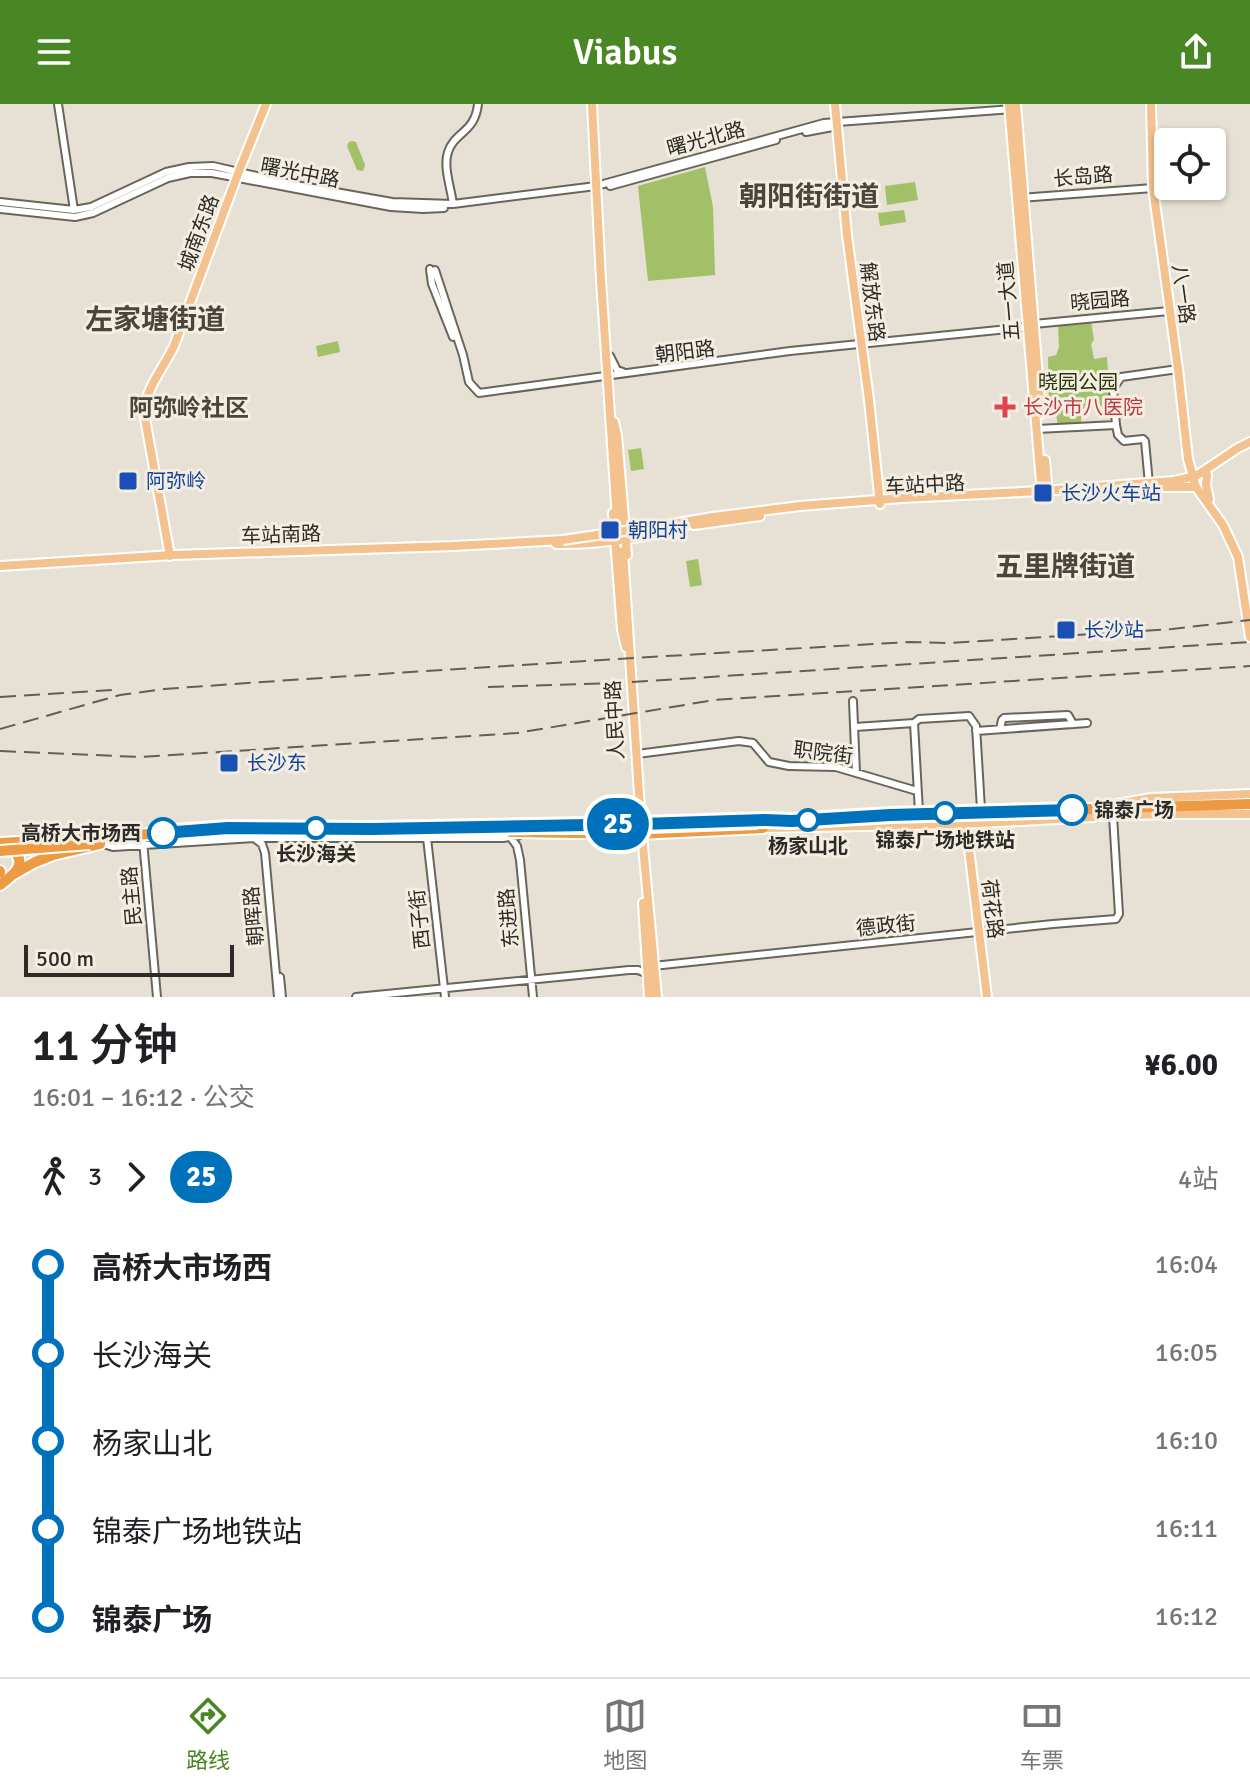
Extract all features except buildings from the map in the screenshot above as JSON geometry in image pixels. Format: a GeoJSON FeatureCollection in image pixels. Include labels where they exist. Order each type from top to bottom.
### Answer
{"type":"FeatureCollection","features":[{"type":"Feature","properties":{"kind":"highway"},"geometry":{"type":"LineString","coordinates":[[519,833],[967,820],[1250,804]]}},
{"type":"Feature","properties":{"kind":"highway"},"geometry":{"type":"LineString","coordinates":[[790,823],[890,815],[1076,812]]}},
{"type":"Feature","properties":{"kind":"highway"},"geometry":{"type":"LineString","coordinates":[[1,844],[142,843],[228,832],[497,829],[519,833],[761,824]]}},
{"type":"Feature","properties":{"kind":"highway"},"geometry":{"type":"LineString","coordinates":[[1,844],[38,841],[96,843],[228,828],[640,829]]}},
{"type":"Feature","properties":{"kind":"highway"},"geometry":{"type":"LineString","coordinates":[[35,862],[26,861],[23,853],[30,844],[38,841]]}},
{"type":"Feature","properties":{"kind":"highway"},"geometry":{"type":"LineString","coordinates":[[0,885],[35,862],[96,843]]}},
{"type":"Feature","properties":{"kind":"highway"},"geometry":{"type":"LineString","coordinates":[[1,844],[12,847],[18,854],[20,864],[14,874]]}},
{"type":"Feature","properties":{"kind":"main road","name":"城南东路"},"geometry":{"type":"LineString","coordinates":[[172,556],[144,413],[146,398],[174,346],[268,104]]}},
{"type":"Feature","properties":{"kind":"main road"},"geometry":{"type":"LineString","coordinates":[[594,104],[612,423],[614,529],[622,630],[630,659]]}},
{"type":"Feature","properties":{"kind":"main road","name":"解放东路"},"geometry":{"type":"LineString","coordinates":[[836,104],[847,235],[873,400],[881,501]]}},
{"type":"Feature","properties":{"kind":"main road","name":"八一路"},"geometry":{"type":"LineString","coordinates":[[1154,104],[1153,188],[1189,459],[1195,481]]}},
{"type":"Feature","properties":{"kind":"main road","name":"八一路"},"geometry":{"type":"LineString","coordinates":[[1154,104],[1158,187],[1189,459]]}},
{"type":"Feature","properties":{"kind":"main road","name":"五一大道"},"geometry":{"type":"LineString","coordinates":[[1012,108],[1045,492]]}},
{"type":"Feature","properties":{"kind":"main road"},"geometry":{"type":"LineString","coordinates":[[612,423],[617,435],[621,522],[626,538],[633,626],[630,659]]}},
{"type":"Feature","properties":{"kind":"main road"},"geometry":{"type":"LineString","coordinates":[[1208,471],[1189,459],[1178,484],[1195,481],[1238,448],[1250,444]]}},
{"type":"Feature","properties":{"kind":"main road"},"geometry":{"type":"LineString","coordinates":[[1020,492],[1032,485],[1044,470],[1066,489]]}},
{"type":"Feature","properties":{"kind":"main road"},"geometry":{"type":"LineString","coordinates":[[1208,471],[1206,485],[1209,499]]}},
{"type":"Feature","properties":{"kind":"main road"},"geometry":{"type":"LineString","coordinates":[[1195,481],[1226,523],[1241,556],[1250,613]]}},
{"type":"Feature","properties":{"kind":"main road"},"geometry":{"type":"LineString","coordinates":[[1195,481],[1223,525],[1238,557],[1250,637]]}},
{"type":"Feature","properties":{"kind":"main road","name":"车站中路"},"geometry":{"type":"LineString","coordinates":[[881,501],[1178,484]]}},
{"type":"Feature","properties":{"kind":"main road","name":"车站中路"},"geometry":{"type":"LineString","coordinates":[[558,542],[800,506],[1178,484]]}},
{"type":"Feature","properties":{"kind":"main road"},"geometry":{"type":"LineString","coordinates":[[558,542],[614,529],[621,522],[669,521],[685,524]]}},
{"type":"Feature","properties":{"kind":"main road"},"geometry":{"type":"LineString","coordinates":[[558,542],[568,545],[626,538],[671,531],[685,524]]}},
{"type":"Feature","properties":{"kind":"main road","name":"车站南路"},"geometry":{"type":"LineString","coordinates":[[0,567],[172,556],[531,547],[558,542]]}},
{"type":"Feature","properties":{"kind":"main road","name":"人民中路"},"geometry":{"type":"LineString","coordinates":[[622,551],[640,829]]}},
{"type":"Feature","properties":{"kind":"main road","name":"人民中路"},"geometry":{"type":"LineString","coordinates":[[630,659],[628,686],[642,855],[645,948],[653,997]]}},
{"type":"Feature","properties":{"kind":"main road"},"geometry":{"type":"LineString","coordinates":[[761,824],[967,820],[1095,811],[1143,802],[1250,804]]}},
{"type":"Feature","properties":{"kind":"main road"},"geometry":{"type":"LineString","coordinates":[[761,824],[919,812],[967,820],[1095,811],[1113,816],[1175,814],[1250,804]]}},
{"type":"Feature","properties":{"kind":"main road","name":"荷花路"},"geometry":{"type":"LineString","coordinates":[[967,820],[985,997]]}},
{"type":"Feature","properties":{"kind":"street"},"geometry":{"type":"LineString","coordinates":[[58,104],[74,210]]}},
{"type":"Feature","properties":{"kind":"street"},"geometry":{"type":"LineString","coordinates":[[453,204],[447,154],[473,123],[478,104]]}},
{"type":"Feature","properties":{"kind":"street","name":"曙光北路"},"geometry":{"type":"LineString","coordinates":[[598,187],[812,126],[1012,108]]}},
{"type":"Feature","properties":{"kind":"street","name":"曙光中路"},"geometry":{"type":"LineString","coordinates":[[0,202],[74,210],[91,207],[166,172],[213,166],[240,175],[391,207],[423,209],[598,187]]}},
{"type":"Feature","properties":{"kind":"street","name":"曙光中路"},"geometry":{"type":"LineString","coordinates":[[0,209],[75,217],[93,213],[168,178],[190,173],[240,175],[392,202],[453,204],[598,187]]}},
{"type":"Feature","properties":{"kind":"street","name":"长岛路"},"geometry":{"type":"LineString","coordinates":[[1020,198],[1153,188]]}},
{"type":"Feature","properties":{"kind":"street","name":"朝阳路"},"geometry":{"type":"LineString","coordinates":[[863,345],[790,351],[626,373],[609,376],[476,395],[465,381],[459,352],[432,284],[432,270],[460,344],[469,382],[479,393],[589,378],[609,376],[692,368],[790,353],[1030,327]]}},
{"type":"Feature","properties":{"kind":"street","name":"晓园路"},"geometry":{"type":"LineString","coordinates":[[1030,327],[1169,311]]}},
{"type":"Feature","properties":{"kind":"street"},"geometry":{"type":"LineString","coordinates":[[589,378],[600,371],[608,356],[617,370],[626,373]]}},
{"type":"Feature","properties":{"kind":"street"},"geometry":{"type":"LineString","coordinates":[[1149,484],[1145,441],[1122,440],[1118,435],[1113,389],[1121,377],[1178,369]]}},
{"type":"Feature","properties":{"kind":"street"},"geometry":{"type":"LineString","coordinates":[[1040,429],[1116,425]]}},
{"type":"Feature","properties":{"kind":"street"},"geometry":{"type":"LineString","coordinates":[[853,701],[856,773]]}},
{"type":"Feature","properties":{"kind":"street"},"geometry":{"type":"LineString","coordinates":[[855,727],[969,716],[976,731],[967,820]]}},
{"type":"Feature","properties":{"kind":"street"},"geometry":{"type":"LineString","coordinates":[[914,723],[919,812]]}},
{"type":"Feature","properties":{"kind":"street"},"geometry":{"type":"LineString","coordinates":[[976,731],[1087,723]]}},
{"type":"Feature","properties":{"kind":"street","name":"职院街"},"geometry":{"type":"LineString","coordinates":[[637,754],[739,741],[753,743],[769,762],[789,766],[836,767],[917,791]]}},
{"type":"Feature","properties":{"kind":"street","name":"德政街"},"geometry":{"type":"LineString","coordinates":[[356,997],[629,970],[651,975],[977,933],[1116,919],[1119,914],[1113,816]]}},
{"type":"Feature","properties":{"kind":"street"},"geometry":{"type":"LineString","coordinates":[[142,843],[254,838],[427,838],[519,833]]}},
{"type":"Feature","properties":{"kind":"street","name":"东进路"},"geometry":{"type":"LineString","coordinates":[[519,833],[517,846],[533,997]]}},
{"type":"Feature","properties":{"kind":"street","name":"朝晖路"},"geometry":{"type":"LineString","coordinates":[[254,838],[262,844],[265,853],[280,997]]}},
{"type":"Feature","properties":{"kind":"street","name":"朝晖路"},"geometry":{"type":"LineString","coordinates":[[275,838],[268,843],[267,852],[280,997]]}},
{"type":"Feature","properties":{"kind":"street","name":"西子街"},"geometry":{"type":"LineString","coordinates":[[427,838],[445,997]]}},
{"type":"Feature","properties":{"kind":"street","name":"民主路"},"geometry":{"type":"LineString","coordinates":[[142,843],[156,997]]}},
{"type":"Feature","properties":{"kind":"green space"},"geometry":{"type":"Polygon","coordinates":[[[352,141],[356,142],[365,165],[363,171],[357,170],[347,146],[352,141]]]}},
{"type":"Feature","properties":{"kind":"green space"},"geometry":{"type":"Polygon","coordinates":[[[705,167],[713,207],[715,275],[648,281],[638,186],[705,167]]]}},
{"type":"Feature","properties":{"kind":"green space"},"geometry":{"type":"Polygon","coordinates":[[[915,182],[918,200],[887,205],[885,186],[915,182]]]}},
{"type":"Feature","properties":{"kind":"green space"},"geometry":{"type":"Polygon","coordinates":[[[904,210],[906,222],[880,226],[878,213],[904,210]]]}},
{"type":"Feature","properties":{"kind":"green space","name":"晓园公园"},"geometry":{"type":"Polygon","coordinates":[[[1091,321],[1094,359],[1107,357],[1110,405],[1081,409],[1081,427],[1058,429],[1056,411],[1049,412],[1048,357],[1056,355],[1059,347],[1058,324],[1091,321]]]}},
{"type":"Feature","properties":{"kind":"green space"},"geometry":{"type":"Polygon","coordinates":[[[338,341],[340,352],[318,357],[316,346],[338,341]]]}},
{"type":"Feature","properties":{"kind":"green space"},"geometry":{"type":"Polygon","coordinates":[[[641,448],[644,469],[631,471],[628,450],[641,448]]]}},
{"type":"Feature","properties":{"kind":"green space"},"geometry":{"type":"Polygon","coordinates":[[[698,559],[702,585],[690,587],[686,561],[698,559]]]}},
{"type":"Feature","properties":{"kind":"railway"},"geometry":{"type":"LineString","coordinates":[[0,729],[120,695],[164,689],[723,653],[1172,629],[1250,620]]}},
{"type":"Feature","properties":{"kind":"railway"},"geometry":{"type":"LineString","coordinates":[[488,687],[617,683],[1250,642]]}},
{"type":"Feature","properties":{"kind":"railway"},"geometry":{"type":"LineString","coordinates":[[0,751],[140,757],[517,733],[714,700],[1250,666]]}},
{"type":"Feature","properties":{"kind":"railway"},"geometry":{"type":"LineString","coordinates":[[0,697],[112,690]]}},
{"type":"Feature","properties":{"kind":"bus line","name":"25"},"geometry":{"type":"LineString","coordinates":[[163,833],[228,828],[373,829],[792,821],[1072,810]]}},
{"type":"Feature","properties":{"kind":"place","name":"长沙市八医院"},"geometry":{"type":"Point","coordinates":[1005,407]}},
{"type":"Feature","properties":{"kind":"place","name":"阿弥岭"},"geometry":{"type":"Point","coordinates":[128,481]}},
{"type":"Feature","properties":{"kind":"place","name":"长沙火车站"},"geometry":{"type":"Point","coordinates":[1043,493]}},
{"type":"Feature","properties":{"kind":"place","name":"朝阳村"},"geometry":{"type":"Point","coordinates":[610,530]}},
{"type":"Feature","properties":{"kind":"place","name":"长沙站"},"geometry":{"type":"Point","coordinates":[1066,630]}},
{"type":"Feature","properties":{"kind":"place","name":"长沙东"},"geometry":{"type":"Point","coordinates":[229,763]}},
{"type":"Feature","properties":{"kind":"place","name":"锦泰广场"},"geometry":{"type":"Point","coordinates":[1072,810]}},
{"type":"Feature","properties":{"kind":"place","name":"锦泰广场地铁站"},"geometry":{"type":"Point","coordinates":[945,813]}},
{"type":"Feature","properties":{"kind":"place","name":"杨家山北"},"geometry":{"type":"Point","coordinates":[808,820]}},
{"type":"Feature","properties":{"kind":"place","name":"长沙海关"},"geometry":{"type":"Point","coordinates":[316,828]}},
{"type":"Feature","properties":{"kind":"place","name":"高桥大市场西"},"geometry":{"type":"Point","coordinates":[163,833]}},
{"type":"Feature","properties":{"kind":"district","name":"朝阳街街道"},"geometry":{"type":"Point","coordinates":[809,197]}},
{"type":"Feature","properties":{"kind":"district","name":"左家塘街道"},"geometry":{"type":"Point","coordinates":[155,320]}},
{"type":"Feature","properties":{"kind":"district","name":"阿弥岭社区"},"geometry":{"type":"Point","coordinates":[189,408]}},
{"type":"Feature","properties":{"kind":"district","name":"五里牌街道"},"geometry":{"type":"Point","coordinates":[1065,567]}}]}
